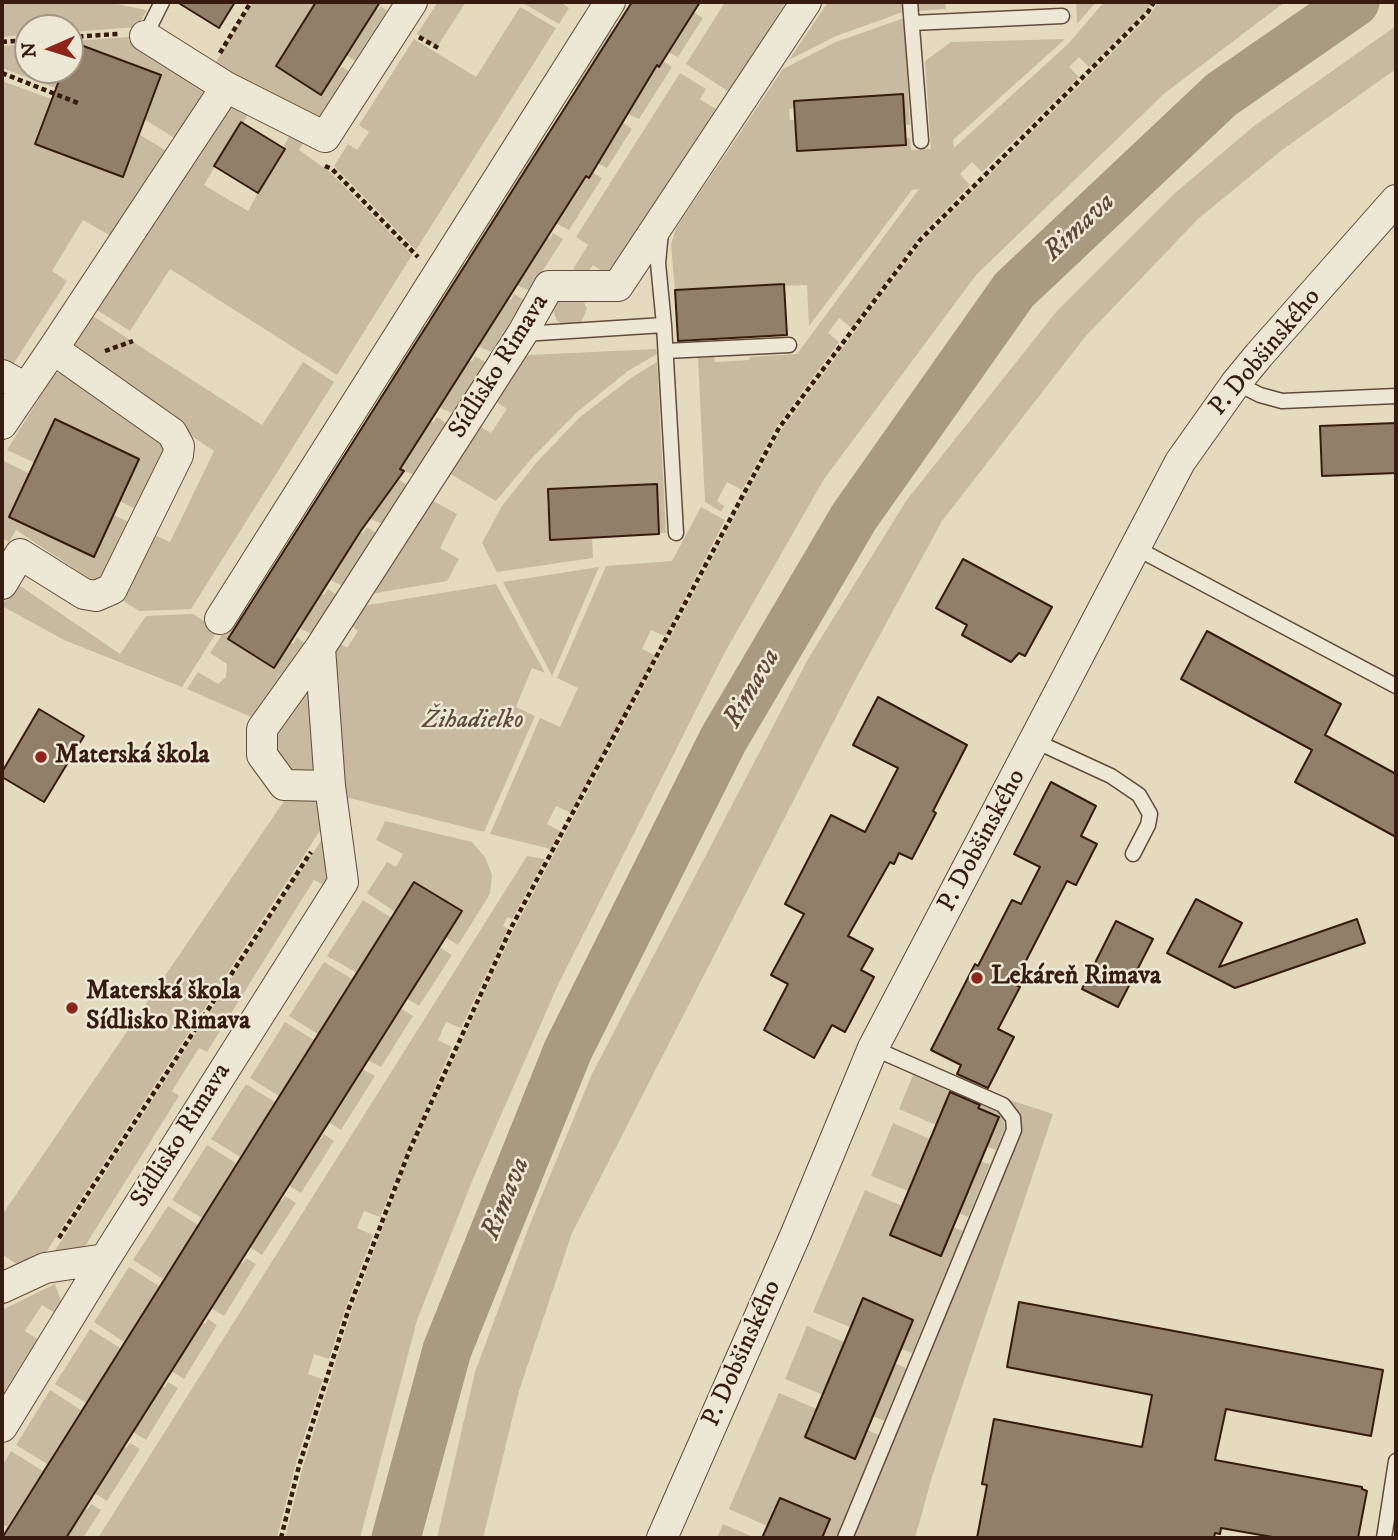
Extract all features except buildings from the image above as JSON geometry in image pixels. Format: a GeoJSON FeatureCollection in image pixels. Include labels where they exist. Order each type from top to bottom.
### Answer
{"type":"FeatureCollection","features":[{"type":"Feature","properties":{"kind":"street"},"geometry":{"type":"LineString","coordinates":[[145,36],[216,81],[325,137],[412,2]]}},
{"type":"Feature","properties":{"kind":"street","name":"Sídlisko Rimava"},"geometry":{"type":"LineString","coordinates":[[330,786],[284,785],[262,755],[262,729],[320,648],[522,334],[549,286],[618,286],[806,2]]}},
{"type":"Feature","properties":{"kind":"street"},"geometry":{"type":"LineString","coordinates":[[220,620],[440,271],[603,4]]}},
{"type":"Feature","properties":{"kind":"street"},"geometry":{"type":"LineString","coordinates":[[2,424],[14,382],[53,349],[216,81]]}},
{"type":"Feature","properties":{"kind":"street","name":"P. Dobšinského"},"geometry":{"type":"LineString","coordinates":[[662,1538],[789,1249],[873,1048],[1180,462],[1236,383],[1396,200]]}},
{"type":"Feature","properties":{"kind":"street"},"geometry":{"type":"LineString","coordinates":[[2,584],[20,554],[84,594],[96,596],[112,589],[178,455],[178,446],[172,433],[53,349]]}},
{"type":"Feature","properties":{"kind":"street","name":"Sídlisko Rimava"},"geometry":{"type":"LineString","coordinates":[[2,1427],[343,882],[330,786],[320,648]]}},
{"type":"Feature","properties":{"kind":"street"},"geometry":{"type":"LineString","coordinates":[[2,1288],[45,1268],[105,1259]]}},
{"type":"Feature","properties":{"kind":"lane"},"geometry":{"type":"LineString","coordinates":[[145,36],[162,2]]}},
{"type":"Feature","properties":{"kind":"lane"},"geometry":{"type":"LineString","coordinates":[[910,2],[921,141]]}},
{"type":"Feature","properties":{"kind":"lane"},"geometry":{"type":"LineString","coordinates":[[912,23],[1062,16]]}},
{"type":"Feature","properties":{"kind":"lane"},"geometry":{"type":"LineString","coordinates":[[662,221],[658,262],[676,533]]}},
{"type":"Feature","properties":{"kind":"lane"},"geometry":{"type":"LineString","coordinates":[[522,334],[664,326]]}},
{"type":"Feature","properties":{"kind":"lane"},"geometry":{"type":"LineString","coordinates":[[666,351],[789,345]]}},
{"type":"Feature","properties":{"kind":"lane"},"geometry":{"type":"LineString","coordinates":[[1236,383],[1260,395],[1282,401],[1396,396]]}},
{"type":"Feature","properties":{"kind":"lane"},"geometry":{"type":"LineString","coordinates":[[1136,548],[1396,686]]}},
{"type":"Feature","properties":{"kind":"lane"},"geometry":{"type":"LineString","coordinates":[[1035,741],[1111,776],[1139,795],[1150,814],[1133,855]]}},
{"type":"Feature","properties":{"kind":"lane"},"geometry":{"type":"LineString","coordinates":[[845,1538],[1014,1130],[1013,1118],[1003,1105],[873,1048]]}},
{"type":"Feature","properties":{"kind":"lane"},"geometry":{"type":"LineString","coordinates":[[1384,1538],[1396,1461]]}},
{"type":"Feature","properties":{"kind":"path"},"geometry":{"type":"LineString","coordinates":[[216,81],[251,2]]}},
{"type":"Feature","properties":{"kind":"path"},"geometry":{"type":"LineString","coordinates":[[281,1538],[299,1466],[349,1308],[410,1149],[438,1086],[512,926],[779,428],[919,240],[1148,12],[1154,2]]}},
{"type":"Feature","properties":{"kind":"path"},"geometry":{"type":"LineString","coordinates":[[84,36],[133,33],[145,36]]}},
{"type":"Feature","properties":{"kind":"path"},"geometry":{"type":"LineString","coordinates":[[2,74],[78,103]]}},
{"type":"Feature","properties":{"kind":"path"},"geometry":{"type":"LineString","coordinates":[[325,137],[315,160],[332,169],[413,254],[440,271]]}},
{"type":"Feature","properties":{"kind":"path"},"geometry":{"type":"LineString","coordinates":[[36,1273],[334,817]]}},
{"type":"Feature","properties":{"kind":"green space"},"geometry":{"type":"Polygon","coordinates":[[[2,2],[106,2],[147,10],[137,27],[84,31],[84,14],[14,14],[14,36],[2,37],[2,2]]]}},
{"type":"Feature","properties":{"kind":"green space"},"geometry":{"type":"Polygon","coordinates":[[[253,2],[316,2],[276,66],[340,70],[342,67],[349,71],[319,118],[213,67],[253,2]]]}},
{"type":"Feature","properties":{"kind":"green space"},"geometry":{"type":"Polygon","coordinates":[[[438,2],[466,2],[437,47],[417,34],[438,2]]]}},
{"type":"Feature","properties":{"kind":"green space"},"geometry":{"type":"Polygon","coordinates":[[[521,2],[560,2],[569,8],[559,24],[521,2]]]}},
{"type":"Feature","properties":{"kind":"green space"},"geometry":{"type":"Polygon","coordinates":[[[725,2],[786,2],[729,92],[686,64],[725,2]]]}},
{"type":"Feature","properties":{"kind":"green space"},"geometry":{"type":"Polygon","coordinates":[[[828,2],[903,2],[903,12],[836,36],[789,60],[828,2]]]}},
{"type":"Feature","properties":{"kind":"green space"},"geometry":{"type":"Polygon","coordinates":[[[918,2],[945,2],[946,9],[918,11],[918,2]]]}},
{"type":"Feature","properties":{"kind":"green space"},"geometry":{"type":"Polygon","coordinates":[[[1076,2],[1096,2],[1077,24],[1076,2]]]}},
{"type":"Feature","properties":{"kind":"green space"},"geometry":{"type":"Polygon","coordinates":[[[1104,2],[1152,2],[1089,67],[1079,57],[1069,67],[1079,77],[982,172],[972,162],[960,174],[970,185],[918,238],[852,328],[839,318],[828,333],[839,342],[777,426],[742,490],[727,482],[717,501],[724,506],[721,512],[705,502],[698,358],[714,357],[715,362],[797,354],[919,189],[912,190],[809,326],[807,285],[675,290],[671,245],[676,228],[783,69],[836,42],[904,18],[910,125],[794,108],[789,109],[790,120],[795,120],[797,151],[858,149],[910,138],[911,150],[931,149],[925,61],[951,42],[1065,39],[953,140],[954,148],[1069,43],[1104,2]]]}},
{"type":"Feature","properties":{"kind":"green space"},"geometry":{"type":"Polygon","coordinates":[[[1158,2],[1285,2],[1165,93],[977,274],[824,479],[725,652],[557,987],[473,1179],[417,1320],[360,1538],[285,1538],[302,1470],[352,1309],[412,1150],[513,931],[780,432],[922,242],[1150,15],[1158,2]]]}},
{"type":"Feature","properties":{"kind":"green space"},"geometry":{"type":"Polygon","coordinates":[[[381,6],[387,11],[355,61],[346,55],[376,8],[379,10],[381,6]]]}},
{"type":"Feature","properties":{"kind":"green space"},"geometry":{"type":"Polygon","coordinates":[[[520,7],[556,28],[416,250],[334,166],[348,144],[357,150],[369,132],[359,125],[414,39],[476,77],[520,7]]]}},
{"type":"Feature","properties":{"kind":"green space"},"geometry":{"type":"Polygon","coordinates":[[[693,12],[703,18],[678,57],[665,51],[693,12]]]}},
{"type":"Feature","properties":{"kind":"green space"},"geometry":{"type":"Polygon","coordinates":[[[1396,26],[1396,69],[1282,150],[1198,219],[1085,337],[942,521],[852,686],[572,1233],[519,1391],[483,1538],[437,1538],[475,1372],[530,1224],[592,1074],[808,659],[906,501],[1056,312],[1175,193],[1254,126],[1396,26]]]}},
{"type":"Feature","properties":{"kind":"green space"},"geometry":{"type":"Polygon","coordinates":[[[608,28],[613,32],[578,87],[572,83],[608,28]]]}},
{"type":"Feature","properties":{"kind":"green space"},"geometry":{"type":"Polygon","coordinates":[[[130,37],[128,40],[208,85],[211,90],[181,142],[144,119],[84,56],[84,40],[130,37]]]}},
{"type":"Feature","properties":{"kind":"green space"},"geometry":{"type":"Polygon","coordinates":[[[14,45],[14,72],[2,68],[2,46],[14,45]]]}},
{"type":"Feature","properties":{"kind":"green space"},"geometry":{"type":"Polygon","coordinates":[[[663,61],[672,67],[639,119],[626,113],[657,65],[663,61]]]}},
{"type":"Feature","properties":{"kind":"green space"},"geometry":{"type":"Polygon","coordinates":[[[680,73],[706,89],[700,99],[717,110],[610,276],[593,265],[585,276],[573,269],[588,245],[576,237],[680,73]]]}},
{"type":"Feature","properties":{"kind":"green space"},"geometry":{"type":"Polygon","coordinates":[[[2,81],[57,101],[48,111],[35,144],[123,177],[135,143],[132,130],[173,155],[118,240],[83,220],[52,271],[67,281],[12,366],[2,361],[2,81]]]}},
{"type":"Feature","properties":{"kind":"green space"},"geometry":{"type":"Polygon","coordinates":[[[45,84],[85,86],[61,90],[45,84]]]}},
{"type":"Feature","properties":{"kind":"green space"},"geometry":{"type":"Polygon","coordinates":[[[235,105],[251,110],[243,123],[241,122],[204,185],[248,211],[292,131],[305,140],[299,150],[330,172],[412,255],[337,375],[170,269],[130,331],[97,310],[222,114],[235,105]]]}},
{"type":"Feature","properties":{"kind":"green space"},"geometry":{"type":"Polygon","coordinates":[[[623,123],[632,129],[607,168],[595,162],[617,127],[620,128],[623,123]]]}},
{"type":"Feature","properties":{"kind":"green space"},"geometry":{"type":"Polygon","coordinates":[[[537,138],[543,142],[507,198],[502,194],[537,138]]]}},
{"type":"Feature","properties":{"kind":"green space"},"geometry":{"type":"Polygon","coordinates":[[[592,172],[602,178],[569,230],[559,225],[556,223],[586,176],[592,172]]]}},
{"type":"Feature","properties":{"kind":"green space"},"geometry":{"type":"Polygon","coordinates":[[[498,200],[504,204],[469,259],[463,255],[498,200]]]}},
{"type":"Feature","properties":{"kind":"green space"},"geometry":{"type":"Polygon","coordinates":[[[553,233],[563,239],[530,291],[517,285],[548,237],[550,239],[553,233]]]}},
{"type":"Feature","properties":{"kind":"green space"},"geometry":{"type":"Polygon","coordinates":[[[459,261],[465,265],[430,320],[424,317],[459,261]]]}},
{"type":"Feature","properties":{"kind":"green space"},"geometry":{"type":"Polygon","coordinates":[[[514,294],[524,300],[491,352],[478,346],[508,298],[511,300],[514,294]]]}},
{"type":"Feature","properties":{"kind":"green space"},"geometry":{"type":"Polygon","coordinates":[[[559,294],[581,295],[587,309],[581,322],[566,326],[557,321],[552,308],[559,294]]]}},
{"type":"Feature","properties":{"kind":"green space"},"geometry":{"type":"Polygon","coordinates":[[[93,316],[262,425],[303,362],[334,382],[191,609],[139,611],[114,595],[146,531],[170,542],[214,451],[80,361],[75,352],[75,343],[93,316]]]}},
{"type":"Feature","properties":{"kind":"green space"},"geometry":{"type":"Polygon","coordinates":[[[420,323],[426,327],[391,382],[385,378],[420,323]]]}},
{"type":"Feature","properties":{"kind":"green space"},"geometry":{"type":"Polygon","coordinates":[[[656,349],[657,354],[628,371],[577,412],[531,459],[496,501],[444,470],[474,423],[491,433],[507,409],[490,398],[519,360],[529,355],[656,349]]]}},
{"type":"Feature","properties":{"kind":"green space"},"geometry":{"type":"Polygon","coordinates":[[[475,356],[485,362],[453,413],[442,409],[440,407],[469,360],[472,362],[475,356]]]}},
{"type":"Feature","properties":{"kind":"green space"},"geometry":{"type":"Polygon","coordinates":[[[657,362],[666,533],[659,533],[607,485],[548,489],[547,508],[592,537],[593,558],[497,572],[482,543],[502,506],[537,462],[580,417],[657,362]]]}},
{"type":"Feature","properties":{"kind":"green space"},"geometry":{"type":"Polygon","coordinates":[[[55,373],[64,373],[170,442],[139,511],[112,497],[125,491],[139,459],[55,419],[39,452],[63,463],[44,467],[7,450],[55,373]]]}},
{"type":"Feature","properties":{"kind":"green space"},"geometry":{"type":"Polygon","coordinates":[[[437,417],[446,423],[414,475],[400,469],[431,421],[433,423],[437,417]]]}},
{"type":"Feature","properties":{"kind":"green space"},"geometry":{"type":"Polygon","coordinates":[[[2,460],[38,478],[24,485],[9,517],[93,557],[109,524],[105,511],[133,524],[102,587],[16,530],[9,542],[2,538],[2,460]]]}},
{"type":"Feature","properties":{"kind":"green space"},"geometry":{"type":"Polygon","coordinates":[[[398,479],[407,485],[382,524],[369,518],[398,479]]]}},
{"type":"Feature","properties":{"kind":"green space"},"geometry":{"type":"Polygon","coordinates":[[[426,497],[457,514],[440,548],[459,559],[447,581],[364,595],[426,497]]]}},
{"type":"Feature","properties":{"kind":"green space"},"geometry":{"type":"Polygon","coordinates":[[[701,507],[725,520],[665,636],[651,630],[642,649],[656,656],[571,813],[556,806],[547,824],[560,831],[551,849],[490,834],[540,718],[560,727],[578,688],[557,678],[606,566],[672,561],[701,507]]]}},
{"type":"Feature","properties":{"kind":"green space"},"geometry":{"type":"Polygon","coordinates":[[[367,527],[376,533],[343,586],[330,580],[360,532],[363,533],[367,527]]]}},
{"type":"Feature","properties":{"kind":"green space"},"geometry":{"type":"Polygon","coordinates":[[[599,567],[552,676],[503,582],[599,567]]]}},
{"type":"Feature","properties":{"kind":"green space"},"geometry":{"type":"Polygon","coordinates":[[[16,583],[120,654],[146,616],[193,614],[218,630],[182,687],[64,640],[2,606],[16,583]]]}},
{"type":"Feature","properties":{"kind":"green space","name":"Žihadielko"},"geometry":{"type":"Polygon","coordinates":[[[496,584],[545,673],[532,668],[516,707],[535,716],[484,832],[345,797],[334,661],[335,640],[347,648],[358,631],[346,622],[356,607],[496,584]]]}},
{"type":"Feature","properties":{"kind":"green space"},"geometry":{"type":"Polygon","coordinates":[[[328,589],[337,595],[312,634],[299,628],[321,594],[324,595],[328,589]]]}},
{"type":"Feature","properties":{"kind":"green space"},"geometry":{"type":"Polygon","coordinates":[[[241,605],[247,609],[228,639],[273,668],[290,642],[293,644],[297,637],[306,644],[258,720],[187,689],[198,672],[218,684],[226,677],[227,664],[210,653],[241,605]]]}},
{"type":"Feature","properties":{"kind":"green space"},"geometry":{"type":"Polygon","coordinates":[[[310,681],[317,774],[297,773],[277,759],[276,735],[310,681]]]}},
{"type":"Feature","properties":{"kind":"green space"},"geometry":{"type":"Polygon","coordinates":[[[311,796],[317,801],[325,823],[43,1257],[21,1267],[2,1254],[2,1215],[284,801],[311,796]]]}},
{"type":"Feature","properties":{"kind":"green space"},"geometry":{"type":"Polygon","coordinates":[[[385,821],[472,842],[485,857],[492,875],[490,894],[458,945],[445,937],[461,911],[414,882],[395,912],[367,893],[387,862],[396,867],[403,854],[376,840],[385,821]]]}},
{"type":"Feature","properties":{"kind":"green space"},"geometry":{"type":"Polygon","coordinates":[[[326,833],[332,876],[324,885],[314,880],[207,1052],[199,1048],[172,1091],[179,1096],[85,1246],[52,1255],[326,833]]]}},
{"type":"Feature","properties":{"kind":"green space"},"geometry":{"type":"Polygon","coordinates":[[[527,856],[545,859],[512,919],[507,917],[503,926],[508,929],[461,1028],[446,1022],[438,1040],[452,1047],[380,1217],[364,1211],[357,1228],[373,1235],[329,1359],[314,1354],[308,1374],[323,1379],[297,1459],[277,1538],[98,1538],[527,856]]]}},
{"type":"Feature","properties":{"kind":"green space"},"geometry":{"type":"Polygon","coordinates":[[[363,900],[392,918],[357,973],[327,956],[363,900]]]}},
{"type":"Feature","properties":{"kind":"green space"},"geometry":{"type":"Polygon","coordinates":[[[439,947],[452,955],[419,1006],[406,998],[439,947]]]}},
{"type":"Feature","properties":{"kind":"green space"},"geometry":{"type":"Polygon","coordinates":[[[324,962],[352,979],[318,1034],[289,1016],[324,962]]]}},
{"type":"Feature","properties":{"kind":"green space"},"geometry":{"type":"Polygon","coordinates":[[[400,1008],[413,1016],[381,1067],[367,1060],[400,1008]]]}},
{"type":"Feature","properties":{"kind":"green space"},"geometry":{"type":"Polygon","coordinates":[[[285,1022],[314,1040],[279,1096],[250,1078],[285,1022]]]}},
{"type":"Feature","properties":{"kind":"green space"},"geometry":{"type":"Polygon","coordinates":[[[362,1069],[375,1076],[341,1130],[328,1122],[362,1069]]]}},
{"type":"Feature","properties":{"kind":"green space"},"geometry":{"type":"Polygon","coordinates":[[[913,1075],[999,1111],[1005,1128],[996,1150],[986,1146],[949,1096],[936,1125],[899,1109],[913,1075]]]}},
{"type":"Feature","properties":{"kind":"green space"},"geometry":{"type":"Polygon","coordinates":[[[246,1084],[275,1102],[240,1157],[211,1139],[246,1084]]]}},
{"type":"Feature","properties":{"kind":"green space"},"geometry":{"type":"Polygon","coordinates":[[[1007,1099],[1053,1114],[932,1477],[915,1538],[852,1538],[1021,1129],[1018,1111],[1007,1099]]]}},
{"type":"Feature","properties":{"kind":"green space"},"geometry":{"type":"Polygon","coordinates":[[[893,1123],[930,1139],[908,1191],[871,1176],[893,1123]]]}},
{"type":"Feature","properties":{"kind":"green space"},"geometry":{"type":"Polygon","coordinates":[[[324,1134],[334,1141],[301,1193],[288,1185],[318,1138],[321,1139],[324,1134]]]}},
{"type":"Feature","properties":{"kind":"green space"},"geometry":{"type":"Polygon","coordinates":[[[207,1145],[236,1163],[202,1218],[172,1200],[207,1145]]]}},
{"type":"Feature","properties":{"kind":"green space"},"geometry":{"type":"Polygon","coordinates":[[[980,1161],[990,1164],[968,1217],[958,1213],[980,1161]]]}},
{"type":"Feature","properties":{"kind":"green space"},"geometry":{"type":"Polygon","coordinates":[[[865,1190],[902,1206],[890,1235],[940,1256],[952,1227],[963,1231],[912,1353],[901,1349],[913,1320],[863,1299],[850,1327],[813,1312],[865,1190]]]}},
{"type":"Feature","properties":{"kind":"green space"},"geometry":{"type":"Polygon","coordinates":[[[285,1196],[296,1203],[262,1255],[250,1247],[279,1199],[282,1201],[285,1196]]]}},
{"type":"Feature","properties":{"kind":"green space"},"geometry":{"type":"Polygon","coordinates":[[[168,1206],[198,1225],[163,1279],[133,1260],[168,1206]]]}},
{"type":"Feature","properties":{"kind":"green space"},"geometry":{"type":"Polygon","coordinates":[[[246,1258],[256,1264],[224,1316],[211,1308],[240,1262],[243,1263],[246,1258]]]}},
{"type":"Feature","properties":{"kind":"green space"},"geometry":{"type":"Polygon","coordinates":[[[129,1267],[159,1286],[124,1342],[94,1322],[129,1267]]]}},
{"type":"Feature","properties":{"kind":"green space"},"geometry":{"type":"Polygon","coordinates":[[[55,1284],[64,1309],[60,1316],[42,1305],[25,1331],[43,1343],[2,1406],[2,1310],[55,1284]]]}},
{"type":"Feature","properties":{"kind":"green space"},"geometry":{"type":"Polygon","coordinates":[[[208,1319],[217,1325],[184,1379],[171,1371],[202,1322],[205,1324],[208,1319]]]}},
{"type":"Feature","properties":{"kind":"green space"},"geometry":{"type":"Polygon","coordinates":[[[807,1326],[844,1342],[823,1395],[785,1379],[807,1326]]]}},
{"type":"Feature","properties":{"kind":"green space"},"geometry":{"type":"Polygon","coordinates":[[[90,1329],[120,1348],[86,1403],[55,1384],[90,1329]]]}},
{"type":"Feature","properties":{"kind":"green space"},"geometry":{"type":"Polygon","coordinates":[[[895,1363],[906,1368],[884,1421],[873,1416],[895,1363]]]}},
{"type":"Feature","properties":{"kind":"green space"},"geometry":{"type":"Polygon","coordinates":[[[168,1382],[178,1388],[146,1440],[133,1432],[162,1386],[165,1387],[168,1382]]]}},
{"type":"Feature","properties":{"kind":"green space"},"geometry":{"type":"Polygon","coordinates":[[[50,1390],[81,1410],[47,1464],[16,1445],[50,1390]]]}},
{"type":"Feature","properties":{"kind":"green space"},"geometry":{"type":"Polygon","coordinates":[[[779,1393],[817,1409],[805,1438],[855,1459],[867,1430],[879,1435],[836,1538],[822,1538],[830,1519],[780,1498],[767,1526],[729,1509],[779,1393]]]}},
{"type":"Feature","properties":{"kind":"green space"},"geometry":{"type":"Polygon","coordinates":[[[130,1443],[140,1449],[107,1501],[94,1493],[123,1446],[126,1448],[130,1443]]]}},
{"type":"Feature","properties":{"kind":"green space"},"geometry":{"type":"Polygon","coordinates":[[[11,1451],[43,1471],[7,1527],[2,1523],[2,1466],[11,1451]]]}},
{"type":"Feature","properties":{"kind":"green space"},"geometry":{"type":"Polygon","coordinates":[[[91,1504],[101,1510],[83,1538],[66,1538],[85,1507],[88,1509],[91,1504]]]}},
{"type":"Feature","properties":{"kind":"green space"},"geometry":{"type":"Polygon","coordinates":[[[723,1524],[756,1538],[717,1538],[723,1524]]]}},
{"type":"Feature","properties":{"kind":"waterway","name":"Rimava"},"geometry":{"type":"LineString","coordinates":[[396,1538],[447,1350],[568,1050],[723,740],[854,517],[1014,290],[1221,95],[1355,2]]}},
{"type":"Feature","properties":{"kind":"place","name":"Materská škola"},"geometry":{"type":"Point","coordinates":[41,757]}},
{"type":"Feature","properties":{"kind":"place","name":"Lekáreň Rimava"},"geometry":{"type":"Point","coordinates":[977,978]}},
{"type":"Feature","properties":{"kind":"place","name":"Materská škola Sídlisko Rimava"},"geometry":{"type":"Point","coordinates":[72,1008]}}]}
